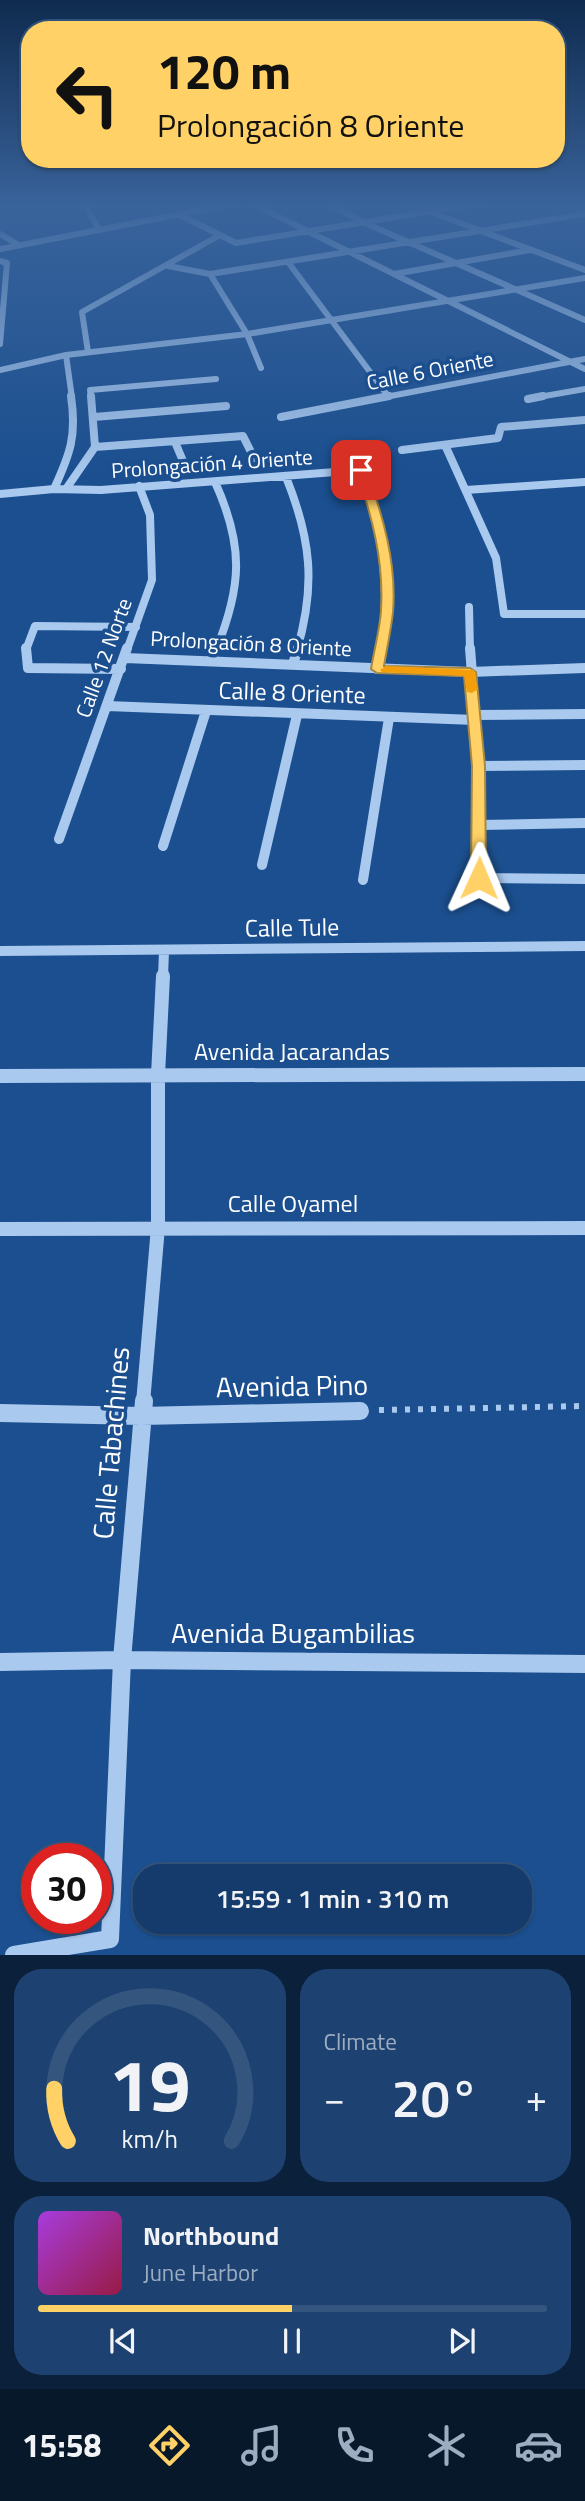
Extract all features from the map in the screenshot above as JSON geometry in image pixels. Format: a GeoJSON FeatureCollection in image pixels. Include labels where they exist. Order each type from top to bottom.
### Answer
{"type":"FeatureCollection","features":[{"type":"Feature","properties":{"kind":"street"},"geometry":{"type":"LineString","coordinates":[[0,344],[5,294]]}},
{"type":"Feature","properties":{"kind":"street"},"geometry":{"type":"LineString","coordinates":[[88,352],[82,312],[115,294]]}},
{"type":"Feature","properties":{"kind":"street"},"geometry":{"type":"LineString","coordinates":[[222,294],[247,334],[261,368]]}},
{"type":"Feature","properties":{"kind":"street"},"geometry":{"type":"LineString","coordinates":[[312,294],[388,396]]}},
{"type":"Feature","properties":{"kind":"street"},"geometry":{"type":"LineString","coordinates":[[435,294],[585,369]]}},
{"type":"Feature","properties":{"kind":"street"},"geometry":{"type":"LineString","coordinates":[[0,370],[66,355],[247,334],[488,294]]}},
{"type":"Feature","properties":{"kind":"street"},"geometry":{"type":"LineString","coordinates":[[530,294],[585,320]]}},
{"type":"Feature","properties":{"kind":"street"},"geometry":{"type":"LineString","coordinates":[[54,489],[71,451],[75,424],[66,355]]}},
{"type":"Feature","properties":{"kind":"street","name":"Calle 6 Oriente"},"geometry":{"type":"LineString","coordinates":[[281,416],[585,359]]}},
{"type":"Feature","properties":{"kind":"street"},"geometry":{"type":"LineString","coordinates":[[66,489],[94,447],[94,417],[90,390],[216,379]]}},
{"type":"Feature","properties":{"kind":"street"},"geometry":{"type":"LineString","coordinates":[[528,399],[585,389]]}},
{"type":"Feature","properties":{"kind":"street"},"geometry":{"type":"LineString","coordinates":[[94,417],[226,406]]}},
{"type":"Feature","properties":{"kind":"street"},"geometry":{"type":"LineString","coordinates":[[402,450],[498,438],[500,427],[585,420]]}},
{"type":"Feature","properties":{"kind":"street"},"geometry":{"type":"LineString","coordinates":[[94,447],[243,436],[254,458]]}},
{"type":"Feature","properties":{"kind":"street"},"geometry":{"type":"LineString","coordinates":[[175,442],[183,461]]}},
{"type":"Feature","properties":{"kind":"street"},"geometry":{"type":"LineString","coordinates":[[446,445],[496,558],[504,614],[585,614]]}},
{"type":"Feature","properties":{"kind":"street","name":"Prolongación 4 Oriente"},"geometry":{"type":"LineString","coordinates":[[0,494],[215,482],[361,470],[376,512],[386,566],[387,611],[377,669]]}},
{"type":"Feature","properties":{"kind":"street"},"geometry":{"type":"LineString","coordinates":[[286,477],[303,515],[309,541],[311,578],[304,629],[293,664]]}},
{"type":"Feature","properties":{"kind":"street"},"geometry":{"type":"LineString","coordinates":[[211,661],[234,597],[236,560],[225,502],[215,482]]}},
{"type":"Feature","properties":{"kind":"street"},"geometry":{"type":"LineString","coordinates":[[466,490],[585,482]]}},
{"type":"Feature","properties":{"kind":"street","name":"Calle 12 Norte"},"geometry":{"type":"LineString","coordinates":[[59,839],[152,580],[150,515],[139,486]]}},
{"type":"Feature","properties":{"kind":"street"},"geometry":{"type":"LineString","coordinates":[[469,607],[470,672],[478,766],[479,878],[585,879]]}},
{"type":"Feature","properties":{"kind":"street"},"geometry":{"type":"LineString","coordinates":[[121,670],[28,668],[26,646],[35,626],[136,627]]}},
{"type":"Feature","properties":{"kind":"street","name":"Prolongación 8 Oriente"},"geometry":{"type":"LineString","coordinates":[[125,658],[470,672],[585,668]]}},
{"type":"Feature","properties":{"kind":"street","name":"Calle 8 Oriente"},"geometry":{"type":"LineString","coordinates":[[107,706],[389,718],[585,714]]}},
{"type":"Feature","properties":{"kind":"street"},"geometry":{"type":"LineString","coordinates":[[163,846],[206,711]]}},
{"type":"Feature","properties":{"kind":"street"},"geometry":{"type":"LineString","coordinates":[[262,865],[297,715]]}},
{"type":"Feature","properties":{"kind":"street"},"geometry":{"type":"LineString","coordinates":[[363,880],[389,718]]}},
{"type":"Feature","properties":{"kind":"street"},"geometry":{"type":"LineString","coordinates":[[478,766],[585,765]]}},
{"type":"Feature","properties":{"kind":"street"},"geometry":{"type":"LineString","coordinates":[[480,825],[585,823]]}},
{"type":"Feature","properties":{"kind":"street","name":"Calle Tule"},"geometry":{"type":"LineString","coordinates":[[0,951],[585,946]]}},
{"type":"Feature","properties":{"kind":"street","name":"Calle Tabachines"},"geometry":{"type":"LineString","coordinates":[[14,1955],[110,1939],[122,1660],[158,1227],[158,1074],[164,951]]}},
{"type":"Feature","properties":{"kind":"street","name":"Avenida Jacarandas"},"geometry":{"type":"LineString","coordinates":[[0,1076],[585,1074]]}},
{"type":"Feature","properties":{"kind":"street","name":"Calle Oyamel"},"geometry":{"type":"LineString","coordinates":[[0,1229],[585,1228]]}},
{"type":"Feature","properties":{"kind":"street","name":"Avenida Pino"},"geometry":{"type":"LineString","coordinates":[[0,1413],[141,1416],[360,1411]]}},
{"type":"Feature","properties":{"kind":"street","name":"Avenida Bugambilias"},"geometry":{"type":"LineString","coordinates":[[0,1662],[122,1660],[585,1664]]}},
{"type":"Feature","properties":{"kind":"path","name":"Avenida Pino"},"geometry":{"type":"LineString","coordinates":[[360,1411],[585,1406]]}},
{"type":"Feature","properties":{"kind":"slow traffic"},"geometry":{"type":"LineString","coordinates":[[386,670],[470,672],[472,689]]}},
{"type":"Feature","properties":{"kind":"route"},"geometry":{"type":"LineString","coordinates":[[361,470],[376,512],[386,566],[385,634],[377,669],[470,672],[478,766],[479,878]]}}]}
